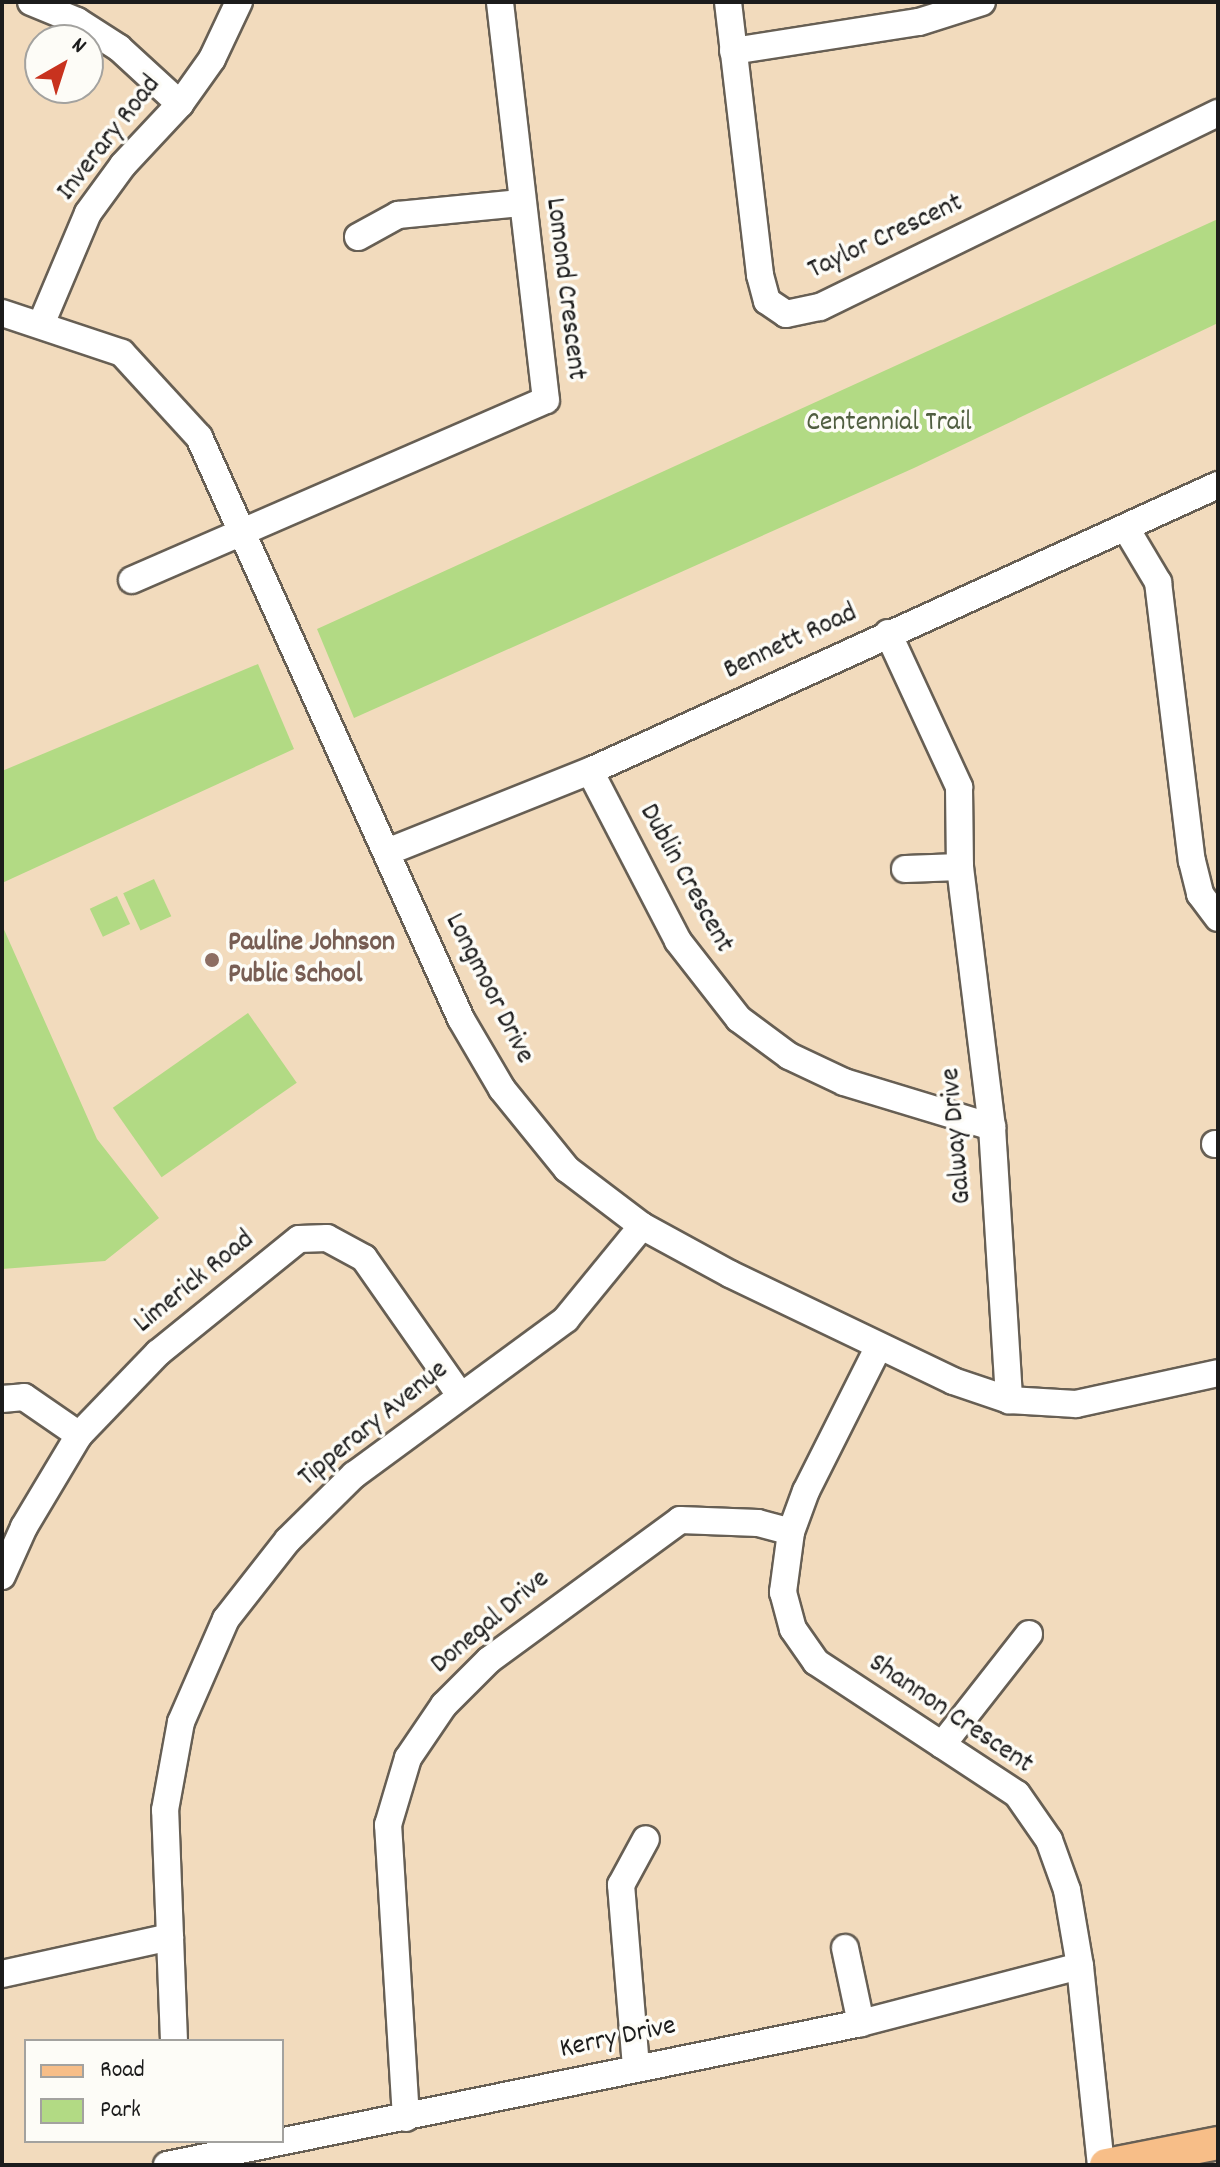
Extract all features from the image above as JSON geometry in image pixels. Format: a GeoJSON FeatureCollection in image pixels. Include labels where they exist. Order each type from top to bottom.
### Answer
{"type":"FeatureCollection","features":[{"type":"Feature","properties":{"kind":"main road"},"geometry":{"type":"LineString","coordinates":[[1104,2165],[1218,2143]]}},
{"type":"Feature","properties":{"kind":"street"},"geometry":{"type":"LineString","coordinates":[[31,2],[77,21],[119,48],[180,104]]}},
{"type":"Feature","properties":{"kind":"street","name":"Inverary Road"},"geometry":{"type":"LineString","coordinates":[[42,322],[88,213],[123,165],[180,104],[212,59],[239,2]]}},
{"type":"Feature","properties":{"kind":"street","name":"Lomond Crescent"},"geometry":{"type":"LineString","coordinates":[[243,529],[546,400],[520,203],[500,2]]}},
{"type":"Feature","properties":{"kind":"street","name":"Taylor Crescent"},"geometry":{"type":"LineString","coordinates":[[728,2],[760,275],[767,301],[786,314],[820,307],[1218,113]]}},
{"type":"Feature","properties":{"kind":"street"},"geometry":{"type":"LineString","coordinates":[[733,51],[919,22],[982,2]]}},
{"type":"Feature","properties":{"kind":"street"},"geometry":{"type":"LineString","coordinates":[[358,237],[398,215],[520,203]]}},
{"type":"Feature","properties":{"kind":"street","name":"Longmoor Drive"},"geometry":{"type":"LineString","coordinates":[[2,313],[42,322],[122,353],[172,402],[199,437],[461,1019],[502,1089],[567,1169],[642,1226],[879,1346],[953,1381],[1009,1400],[1076,1404],[1218,1373]]}},
{"type":"Feature","properties":{"kind":"street","name":"Bennett Road"},"geometry":{"type":"LineString","coordinates":[[387,852],[590,771],[888,633],[1127,530],[1218,485]]}},
{"type":"Feature","properties":{"kind":"street"},"geometry":{"type":"LineString","coordinates":[[132,580],[243,529]]}},
{"type":"Feature","properties":{"kind":"street"},"geometry":{"type":"LineString","coordinates":[[1127,530],[1158,582],[1192,861],[1200,894],[1218,918]]}},
{"type":"Feature","properties":{"kind":"street","name":"Galway Drive"},"geometry":{"type":"LineString","coordinates":[[888,633],[959,787],[960,867],[992,1127],[1009,1400]]}},
{"type":"Feature","properties":{"kind":"street","name":"Dublin Crescent"},"geometry":{"type":"LineString","coordinates":[[590,771],[678,941],[739,1019],[789,1056],[844,1082],[992,1127]]}},
{"type":"Feature","properties":{"kind":"street"},"geometry":{"type":"LineString","coordinates":[[905,869],[960,867]]}},
{"type":"Feature","properties":{"kind":"street","name":"Tipperary Avenue"},"geometry":{"type":"LineString","coordinates":[[174,2039],[165,1810],[181,1722],[226,1619],[288,1540],[354,1475],[566,1319],[642,1226]]}},
{"type":"Feature","properties":{"kind":"street","name":"Limerick Road"},"geometry":{"type":"LineString","coordinates":[[2,1576],[24,1527],[79,1435],[158,1353],[299,1239],[327,1238],[364,1258],[460,1395]]}},
{"type":"Feature","properties":{"kind":"street","name":"Shannon Crescent"},"geometry":{"type":"LineString","coordinates":[[879,1346],[806,1491],[791,1532],[783,1592],[793,1629],[816,1662],[1017,1794],[1049,1840],[1067,1890],[1080,1966],[1104,2165]]}},
{"type":"Feature","properties":{"kind":"street"},"geometry":{"type":"LineString","coordinates":[[2,1399],[24,1397],[79,1435]]}},
{"type":"Feature","properties":{"kind":"street","name":"Donegal Drive"},"geometry":{"type":"LineString","coordinates":[[406,2118],[388,1825],[408,1758],[444,1705],[489,1660],[680,1520],[758,1523],[791,1532]]}},
{"type":"Feature","properties":{"kind":"street"},"geometry":{"type":"LineString","coordinates":[[942,1745],[1029,1634]]}},
{"type":"Feature","properties":{"kind":"street"},"geometry":{"type":"LineString","coordinates":[[636,2067],[621,1885],[646,1839]]}},
{"type":"Feature","properties":{"kind":"street"},"geometry":{"type":"LineString","coordinates":[[2,1974],[170,1937]]}},
{"type":"Feature","properties":{"kind":"street"},"geometry":{"type":"LineString","coordinates":[[845,1948],[861,2023]]}},
{"type":"Feature","properties":{"kind":"street","name":"Kerry Drive"},"geometry":{"type":"LineString","coordinates":[[284,2139],[406,2118],[636,2067],[861,2023],[1080,1966]]}},
{"type":"Feature","properties":{"kind":"street","name":"Kerry Drive"},"geometry":{"type":"LineString","coordinates":[[176,2158],[262,2143]]}},
{"type":"Feature","properties":{"kind":"green space","name":"Centennial Trail"},"geometry":{"type":"Polygon","coordinates":[[[1218,219],[1218,323],[914,468],[354,718],[317,629],[1218,219]]]}},
{"type":"Feature","properties":{"kind":"green space"},"geometry":{"type":"Polygon","coordinates":[[[258,664],[294,749],[2,883],[2,771],[258,664]]]}},
{"type":"Feature","properties":{"kind":"green space"},"geometry":{"type":"Polygon","coordinates":[[[154,879],[171,916],[141,931],[123,893],[154,879]]]}},
{"type":"Feature","properties":{"kind":"green space"},"geometry":{"type":"Polygon","coordinates":[[[117,896],[130,924],[103,937],[90,909],[117,896]]]}},
{"type":"Feature","properties":{"kind":"green space"},"geometry":{"type":"Polygon","coordinates":[[[2,925],[97,1139],[159,1218],[105,1261],[2,1269],[2,925]]]}},
{"type":"Feature","properties":{"kind":"green space"},"geometry":{"type":"Polygon","coordinates":[[[248,1013],[297,1083],[162,1177],[113,1108],[248,1013]]]}},
{"type":"Feature","properties":{"kind":"place","name":"Pauline Johnson Public School"},"geometry":{"type":"Point","coordinates":[212,960]}}]}
